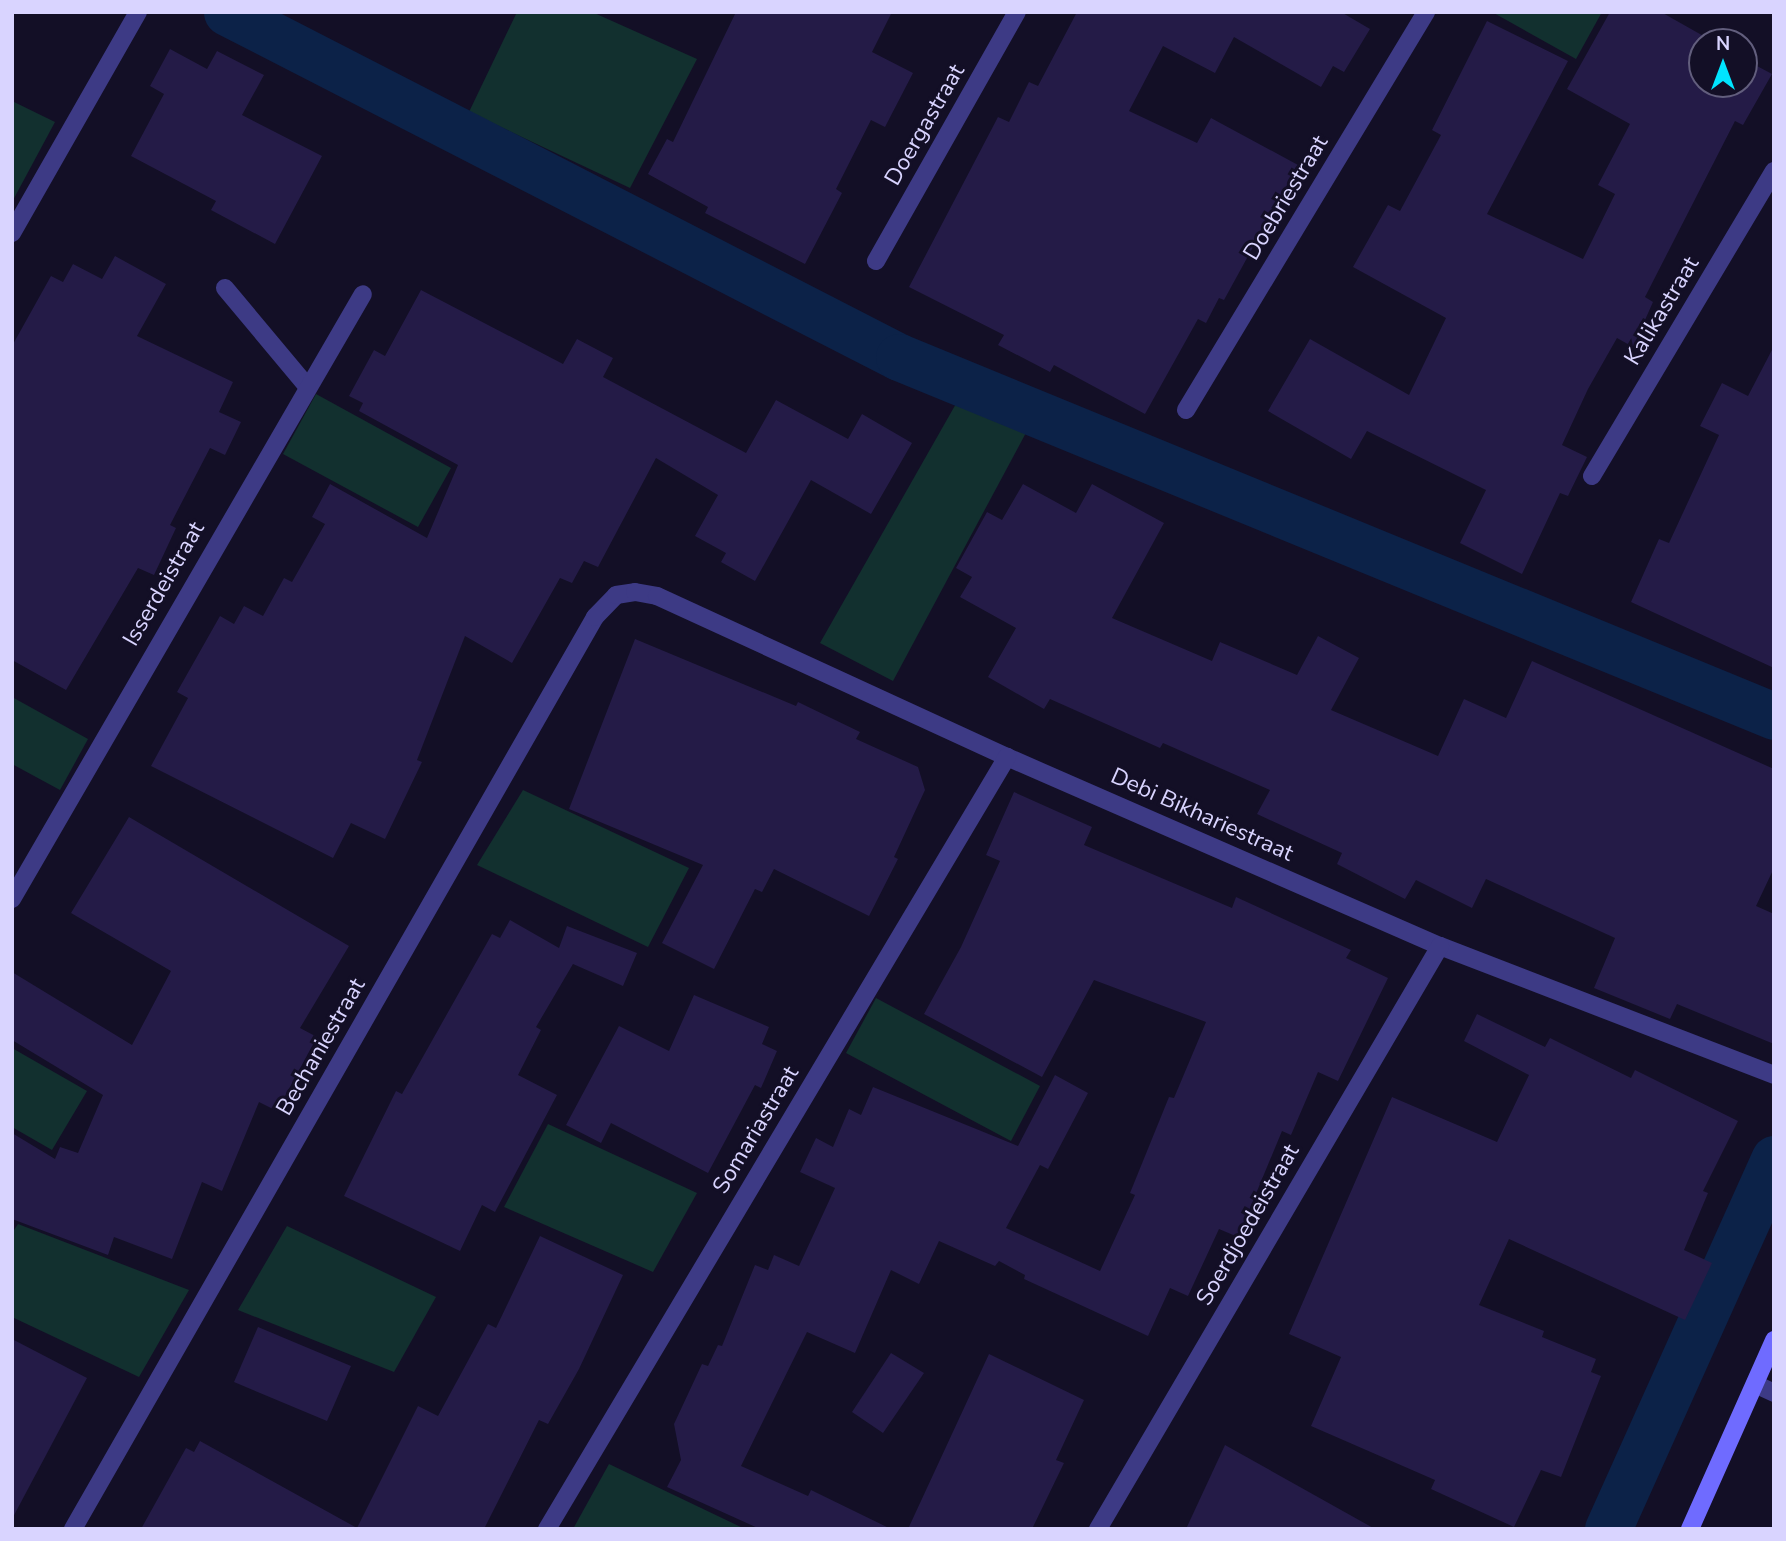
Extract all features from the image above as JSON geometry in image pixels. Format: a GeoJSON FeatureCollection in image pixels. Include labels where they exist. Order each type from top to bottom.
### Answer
{"type":"FeatureCollection","features":[{"type":"Feature","properties":{"kind":"street"},"geometry":{"type":"LineString","coordinates":[[12,233],[138,12]]}},
{"type":"Feature","properties":{"kind":"street","name":"Doergastraat"},"geometry":{"type":"LineString","coordinates":[[876,261],[1017,12]]}},
{"type":"Feature","properties":{"kind":"street","name":"Doebriestraat"},"geometry":{"type":"LineString","coordinates":[[1186,410],[1426,12]]}},
{"type":"Feature","properties":{"kind":"street","name":"Kalikastraat"},"geometry":{"type":"LineString","coordinates":[[1592,476],[1774,171]]}},
{"type":"Feature","properties":{"kind":"street"},"geometry":{"type":"LineString","coordinates":[[225,288],[306,385]]}},
{"type":"Feature","properties":{"kind":"street","name":"Isserdeistraat"},"geometry":{"type":"LineString","coordinates":[[12,900],[306,385],[363,294]]}},
{"type":"Feature","properties":{"kind":"street","name":"Debi Bikhariestraat"},"geometry":{"type":"LineString","coordinates":[[616,594],[635,592],[657,596],[1007,757],[1440,946],[1774,1075]]}},
{"type":"Feature","properties":{"kind":"street","name":"Bechaniestraat"},"geometry":{"type":"LineString","coordinates":[[73,1529],[595,617],[616,594]]}},
{"type":"Feature","properties":{"kind":"street","name":"Somariastraat"},"geometry":{"type":"LineString","coordinates":[[547,1529],[1007,757]]}},
{"type":"Feature","properties":{"kind":"street","name":"Soerdjoedeistraat"},"geometry":{"type":"LineString","coordinates":[[1098,1529],[1440,946]]}},
{"type":"Feature","properties":{"kind":"street"},"geometry":{"type":"LineString","coordinates":[[1690,1529],[1774,1340]]}},
{"type":"Feature","properties":{"kind":"street"},"geometry":{"type":"LineString","coordinates":[[1755,1384],[1774,1393]]}},
{"type":"Feature","properties":{"kind":"green space"},"geometry":{"type":"Polygon","coordinates":[[[517,12],[592,12],[697,59],[630,188],[469,112],[517,12]]]}},
{"type":"Feature","properties":{"kind":"green space"},"geometry":{"type":"Polygon","coordinates":[[[1492,12],[1602,12],[1576,59],[1492,12]]]}},
{"type":"Feature","properties":{"kind":"green space"},"geometry":{"type":"Polygon","coordinates":[[[12,101],[55,122],[12,202],[12,101]]]}},
{"type":"Feature","properties":{"kind":"green space"},"geometry":{"type":"Polygon","coordinates":[[[316,394],[451,468],[418,527],[283,454],[316,394]]]}},
{"type":"Feature","properties":{"kind":"green space"},"geometry":{"type":"Polygon","coordinates":[[[957,402],[1028,429],[893,681],[820,643],[957,402]]]}},
{"type":"Feature","properties":{"kind":"green space"},"geometry":{"type":"Polygon","coordinates":[[[12,697],[88,739],[60,790],[12,764],[12,697]]]}},
{"type":"Feature","properties":{"kind":"green space"},"geometry":{"type":"Polygon","coordinates":[[[523,790],[689,868],[648,947],[477,865],[523,790]]]}},
{"type":"Feature","properties":{"kind":"green space"},"geometry":{"type":"Polygon","coordinates":[[[876,998],[1040,1086],[1011,1141],[846,1053],[876,998]]]}},
{"type":"Feature","properties":{"kind":"green space"},"geometry":{"type":"Polygon","coordinates":[[[12,1048],[87,1091],[52,1150],[12,1127],[12,1048]]]}},
{"type":"Feature","properties":{"kind":"green space"},"geometry":{"type":"Polygon","coordinates":[[[548,1124],[697,1193],[653,1272],[504,1207],[548,1124]]]}},
{"type":"Feature","properties":{"kind":"green space"},"geometry":{"type":"Polygon","coordinates":[[[18,1224],[189,1290],[139,1377],[12,1317],[12,1233],[18,1224]]]}},
{"type":"Feature","properties":{"kind":"green space"},"geometry":{"type":"Polygon","coordinates":[[[287,1226],[436,1297],[394,1372],[238,1310],[287,1226]]]}},
{"type":"Feature","properties":{"kind":"green space"},"geometry":{"type":"Polygon","coordinates":[[[609,1464],[745,1529],[573,1529],[609,1464]]]}},
{"type":"Feature","properties":{"kind":"building"},"geometry":{"type":"Polygon","coordinates":[[[736,12],[892,12],[872,52],[913,73],[885,127],[871,120],[836,189],[842,193],[805,264],[705,213],[708,207],[648,174],[667,139],[673,142],[736,12]]]}},
{"type":"Feature","properties":{"kind":"building"},"geometry":{"type":"Polygon","coordinates":[[[1077,12],[1341,12],[1370,29],[1344,72],[1333,66],[1321,87],[1234,37],[1215,73],[1163,46],[1129,111],[1197,143],[1211,118],[1298,165],[1224,300],[1219,298],[1206,323],[1198,319],[1145,414],[1054,365],[1050,372],[998,345],[1004,335],[909,287],[998,117],[1009,122],[1029,82],[1038,86],[1077,12]]]}},
{"type":"Feature","properties":{"kind":"building"},"geometry":{"type":"Polygon","coordinates":[[[1610,12],[1661,12],[1689,28],[1688,98],[1758,98],[1758,66],[1772,74],[1743,125],[1735,121],[1645,297],[1653,302],[1633,347],[1617,338],[1588,389],[1562,445],[1587,457],[1568,496],[1560,493],[1522,574],[1460,543],[1486,490],[1367,431],[1351,459],[1268,411],[1310,339],[1409,395],[1446,318],[1353,267],[1388,205],[1400,211],[1441,135],[1432,130],[1487,21],[1568,61],[1487,214],[1583,259],[1615,194],[1598,185],[1630,124],[1567,89],[1610,12]]]}},
{"type":"Feature","properties":{"kind":"building"},"geometry":{"type":"Polygon","coordinates":[[[170,49],[207,69],[217,51],[264,75],[242,115],[322,156],[275,244],[211,210],[216,201],[131,156],[164,94],[150,86],[170,49]]]}},
{"type":"Feature","properties":{"kind":"building"},"geometry":{"type":"Polygon","coordinates":[[[115,256],[166,284],[137,336],[233,382],[219,412],[241,422],[225,455],[210,448],[170,525],[176,528],[154,575],[138,568],[66,690],[12,660],[12,346],[51,276],[63,282],[73,264],[102,279],[115,256]]]}},
{"type":"Feature","properties":{"kind":"building"},"geometry":{"type":"Polygon","coordinates":[[[421,290],[563,364],[577,339],[613,358],[603,377],[746,453],[776,400],[848,439],[862,414],[912,443],[871,514],[811,480],[755,581],[721,562],[726,553],[695,536],[718,495],[656,458],[598,567],[584,561],[572,583],[560,578],[512,663],[465,636],[417,760],[422,762],[385,839],[351,823],[333,858],[151,766],[188,698],[177,692],[220,616],[234,624],[244,606],[263,616],[284,578],[292,582],[325,524],[312,517],[330,484],[427,538],[458,465],[359,411],[363,403],[349,396],[374,350],[385,356],[421,290]]]}},
{"type":"Feature","properties":{"kind":"building"},"geometry":{"type":"Polygon","coordinates":[[[1774,346],[1774,668],[1631,602],[1659,539],[1669,543],[1719,435],[1700,426],[1722,383],[1748,396],[1774,346]]]}},
{"type":"Feature","properties":{"kind":"building"},"geometry":{"type":"Polygon","coordinates":[[[1023,484],[1076,513],[1092,484],[1164,523],[1112,618],[1212,661],[1220,642],[1297,675],[1318,636],[1359,658],[1331,710],[1438,756],[1464,699],[1506,718],[1532,661],[1774,769],[1774,868],[1756,906],[1774,914],[1774,1044],[1677,1004],[1670,1019],[1594,988],[1615,938],[1486,879],[1472,908],[1416,880],[1405,899],[1337,864],[1342,853],[1257,814],[1270,790],[1163,743],[1160,748],[1050,699],[1044,709],[988,677],[1016,628],[960,597],[972,577],[956,568],[987,512],[1002,520],[1023,484]]]}},
{"type":"Feature","properties":{"kind":"building"},"geometry":{"type":"Polygon","coordinates":[[[635,639],[796,706],[798,702],[860,732],[856,739],[918,767],[925,790],[894,857],[898,859],[869,916],[774,869],[762,892],[755,889],[714,969],[662,943],[703,865],[569,809],[635,639]]]}},
{"type":"Feature","properties":{"kind":"building"},"geometry":{"type":"Polygon","coordinates":[[[1014,792],[1092,827],[1084,845],[1232,908],[1236,897],[1351,950],[1346,958],[1388,978],[1338,1081],[1318,1072],[1291,1135],[1282,1131],[1238,1237],[1219,1229],[1188,1296],[1170,1288],[1148,1336],[1024,1279],[1025,1275],[999,1261],[995,1266],[939,1241],[919,1284],[891,1270],[855,1353],[807,1332],[741,1466],[808,1496],[811,1490],[891,1529],[760,1529],[667,1487],[681,1460],[674,1424],[702,1364],[708,1366],[718,1345],[722,1346],[755,1265],[768,1270],[774,1255],[799,1266],[835,1188],[800,1172],[816,1138],[833,1147],[849,1109],[861,1115],[873,1087],[1018,1146],[1055,1075],[1088,1093],[1048,1169],[1040,1165],[1006,1228],[1100,1271],[1135,1195],[1130,1193],[1169,1097],[1174,1098],[1206,1022],[1094,980],[1042,1077],[924,1014],[961,947],[1000,861],[986,855],[1014,792]]]}},
{"type":"Feature","properties":{"kind":"building"},"geometry":{"type":"Polygon","coordinates":[[[129,817],[349,946],[300,1028],[317,1037],[277,1111],[259,1102],[222,1191],[202,1182],[172,1259],[114,1237],[108,1255],[12,1219],[12,1133],[55,1159],[60,1147],[78,1153],[103,1095],[12,1040],[12,972],[132,1045],[171,971],[71,913],[129,817]]]}},
{"type":"Feature","properties":{"kind":"building"},"geometry":{"type":"Polygon","coordinates":[[[510,920],[559,948],[567,926],[637,953],[623,986],[573,964],[536,1027],[541,1030],[518,1075],[557,1095],[495,1212],[482,1205],[460,1251],[344,1196],[396,1091],[402,1094],[492,934],[500,938],[510,920]]]}},
{"type":"Feature","properties":{"kind":"building"},"geometry":{"type":"Polygon","coordinates":[[[694,995],[769,1027],[762,1044],[777,1051],[761,1088],[755,1085],[708,1173],[611,1123],[601,1143],[566,1125],[619,1026],[669,1051],[694,995]]]}},
{"type":"Feature","properties":{"kind":"building"},"geometry":{"type":"Polygon","coordinates":[[[1477,1014],[1545,1047],[1550,1038],[1631,1078],[1635,1070],[1738,1121],[1703,1191],[1708,1193],[1684,1250],[1712,1263],[1685,1320],[1509,1239],[1479,1305],[1544,1331],[1542,1337],[1596,1359],[1591,1372],[1601,1376],[1561,1477],[1541,1470],[1514,1527],[1431,1489],[1435,1480],[1311,1426],[1341,1357],[1289,1334],[1392,1097],[1497,1142],[1529,1075],[1464,1041],[1477,1014]]]}},
{"type":"Feature","properties":{"kind":"building"},"geometry":{"type":"Polygon","coordinates":[[[540,1236],[623,1275],[579,1369],[548,1424],[539,1420],[484,1529],[141,1529],[186,1448],[194,1452],[200,1441],[357,1528],[418,1406],[438,1416],[488,1324],[496,1328],[540,1236]]]}},
{"type":"Feature","properties":{"kind":"building"},"geometry":{"type":"Polygon","coordinates":[[[258,1327],[351,1366],[327,1421],[234,1382],[258,1327]]]}},
{"type":"Feature","properties":{"kind":"building"},"geometry":{"type":"Polygon","coordinates":[[[12,1339],[87,1378],[12,1519],[12,1339]]]}},
{"type":"Feature","properties":{"kind":"building"},"geometry":{"type":"Polygon","coordinates":[[[891,1353],[924,1373],[883,1433],[852,1412],[891,1353]]]}},
{"type":"Feature","properties":{"kind":"building"},"geometry":{"type":"Polygon","coordinates":[[[989,1354],[1084,1400],[1056,1460],[1064,1463],[1032,1529],[908,1529],[989,1354]]]}},
{"type":"Feature","properties":{"kind":"building"},"geometry":{"type":"Polygon","coordinates":[[[1225,1445],[1375,1529],[1186,1529],[1225,1445]]]}},
{"type":"Feature","properties":{"kind":"waterway"},"geometry":{"type":"LineString","coordinates":[[227,12],[899,357],[1774,716]]}},
{"type":"Feature","properties":{"kind":"waterway"},"geometry":{"type":"LineString","coordinates":[[1608,1529],[1774,1159]]}}]}
